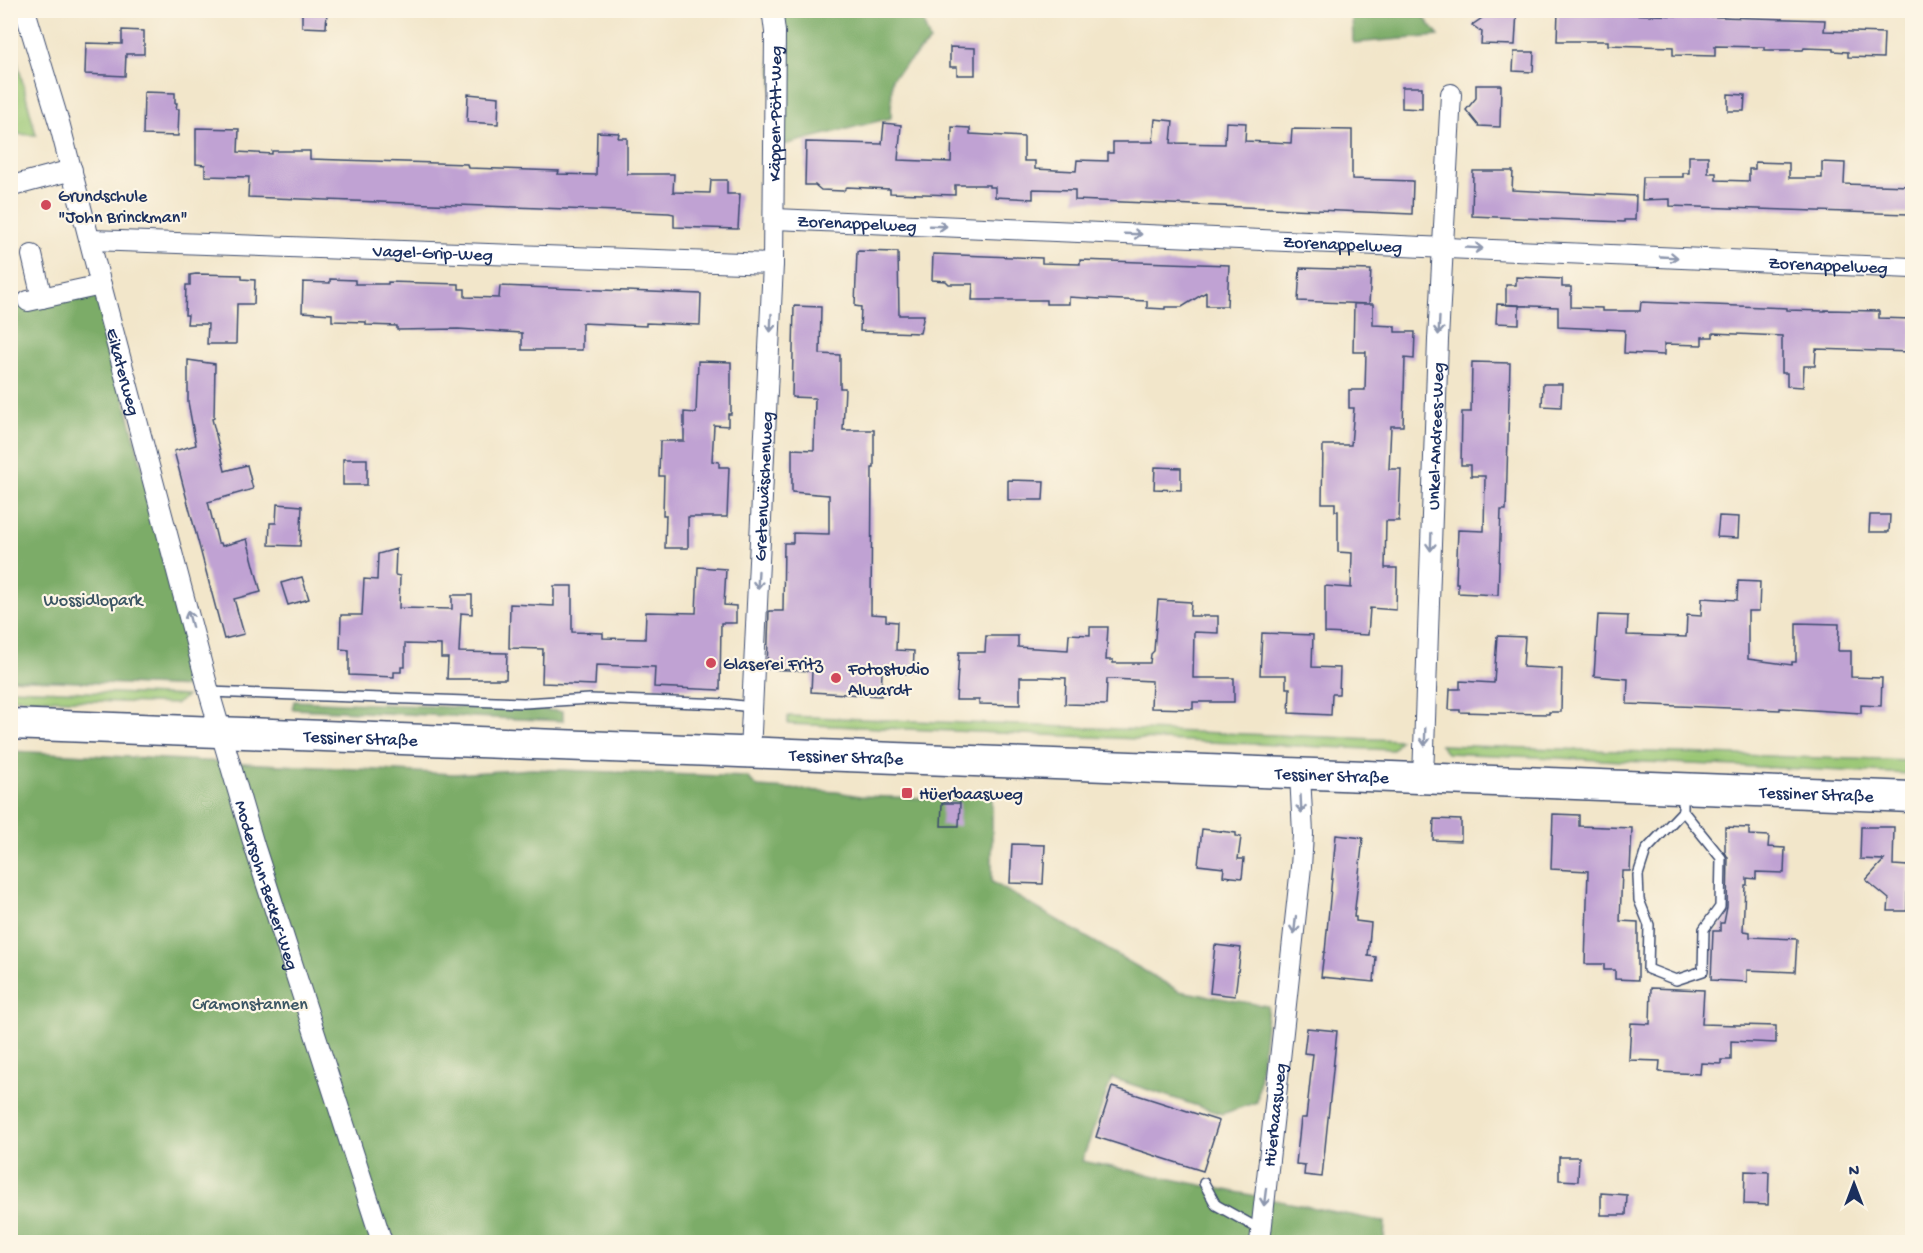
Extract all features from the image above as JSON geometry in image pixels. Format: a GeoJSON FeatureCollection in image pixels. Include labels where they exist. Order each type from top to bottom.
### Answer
{"type":"FeatureCollection","features":[{"type":"Feature","properties":{"kind":"main road","name":"Tessiner Straße"},"geometry":{"type":"LineString","coordinates":[[10,724],[1424,778],[1683,799],[1912,797]]}},
{"type":"Feature","properties":{"kind":"street","name":"Eikaterweg"},"geometry":{"type":"LineString","coordinates":[[25,10],[72,170],[221,732]]}},
{"type":"Feature","properties":{"kind":"street","name":"Käppen-Pött-Weg"},"geometry":{"type":"LineString","coordinates":[[768,10],[773,16],[775,32],[775,219]]}},
{"type":"Feature","properties":{"kind":"street","name":"Unkel-Andrees-Weg"},"geometry":{"type":"LineString","coordinates":[[1424,778],[1442,247],[1451,94]]}},
{"type":"Feature","properties":{"kind":"street"},"geometry":{"type":"LineString","coordinates":[[12,186],[72,170]]}},
{"type":"Feature","properties":{"kind":"street","name":"Zorenappelweg"},"geometry":{"type":"LineString","coordinates":[[775,219],[1912,268]]}},
{"type":"Feature","properties":{"kind":"street","name":"Gretenwäschenweg"},"geometry":{"type":"LineString","coordinates":[[750,753],[775,219]]}},
{"type":"Feature","properties":{"kind":"street","name":"Vagel-Grip-Weg"},"geometry":{"type":"LineString","coordinates":[[91,240],[774,264]]}},
{"type":"Feature","properties":{"kind":"street"},"geometry":{"type":"LineString","coordinates":[[32,255],[35,300],[101,285]]}},
{"type":"Feature","properties":{"kind":"street","name":"Modersohn-Becker-Weg"},"geometry":{"type":"LineString","coordinates":[[221,732],[254,845],[382,1242]]}},
{"type":"Feature","properties":{"kind":"street","name":"Hüerbaasweg"},"geometry":{"type":"LineString","coordinates":[[1260,1236],[1301,867],[1303,834],[1300,774]]}},
{"type":"Feature","properties":{"kind":"lane"},"geometry":{"type":"LineString","coordinates":[[207,684],[524,703],[590,699],[751,707]]}},
{"type":"Feature","properties":{"kind":"lane"},"geometry":{"type":"LineString","coordinates":[[1683,799],[1721,858],[1720,907],[1704,929],[1703,971],[1676,980],[1648,969],[1648,925],[1639,900],[1638,875],[1646,850],[1683,799]]}},
{"type":"Feature","properties":{"kind":"lane"},"geometry":{"type":"LineString","coordinates":[[1204,1183],[1216,1206],[1260,1236]]}},
{"type":"Feature","properties":{"kind":"green space"},"geometry":{"type":"Polygon","coordinates":[[[769,11],[919,11],[930,41],[892,78],[891,118],[775,147],[769,11]]]}},
{"type":"Feature","properties":{"kind":"green space"},"geometry":{"type":"Polygon","coordinates":[[[1352,11],[1419,11],[1439,36],[1353,43],[1352,11]]]}},
{"type":"Feature","properties":{"kind":"green space"},"geometry":{"type":"Polygon","coordinates":[[[11,37],[36,135],[11,134],[11,37]]]}},
{"type":"Feature","properties":{"kind":"green space","name":"Wossidlopark"},"geometry":{"type":"Polygon","coordinates":[[[95,284],[196,677],[191,687],[11,679],[11,303],[95,284]]]}},
{"type":"Feature","properties":{"kind":"green space"},"geometry":{"type":"Polygon","coordinates":[[[11,689],[187,696],[176,704],[11,698],[11,689]]]}},
{"type":"Feature","properties":{"kind":"green space"},"geometry":{"type":"Polygon","coordinates":[[[294,701],[563,711],[563,721],[292,709],[294,701]]]}},
{"type":"Feature","properties":{"kind":"green space"},"geometry":{"type":"Polygon","coordinates":[[[788,716],[1400,740],[1393,750],[788,724],[788,716]]]}},
{"type":"Feature","properties":{"kind":"green space"},"geometry":{"type":"Polygon","coordinates":[[[1440,745],[1912,761],[1912,774],[1447,753],[1440,745]]]}},
{"type":"Feature","properties":{"kind":"green space","name":"Cramonstannen"},"geometry":{"type":"Polygon","coordinates":[[[10,751],[454,774],[532,769],[747,777],[758,787],[837,792],[860,796],[953,799],[992,791],[992,882],[1179,991],[1268,1006],[1257,1102],[1222,1114],[1112,1078],[1082,1161],[1385,1222],[1384,1242],[11,1242],[10,751]]]}},
{"type":"Feature","properties":{"kind":"building"},"geometry":{"type":"Polygon","coordinates":[[[302,10],[327,10],[326,28],[302,27],[302,10]]]}},
{"type":"Feature","properties":{"kind":"building"},"geometry":{"type":"Polygon","coordinates":[[[1483,10],[1517,10],[1515,45],[1481,44],[1482,32],[1472,25],[1482,18],[1483,10]]]}},
{"type":"Feature","properties":{"kind":"building"},"geometry":{"type":"Polygon","coordinates":[[[1558,10],[1588,10],[1588,13],[1825,20],[1824,31],[1884,33],[1883,58],[1848,57],[1848,52],[1833,51],[1833,49],[1764,50],[1764,47],[1715,46],[1715,56],[1673,55],[1673,47],[1608,45],[1608,41],[1557,41],[1558,10]]]}},
{"type":"Feature","properties":{"kind":"building"},"geometry":{"type":"Polygon","coordinates":[[[122,30],[144,31],[144,54],[126,54],[125,76],[85,74],[86,43],[122,44],[122,30]]]}},
{"type":"Feature","properties":{"kind":"building"},"geometry":{"type":"Polygon","coordinates":[[[950,47],[975,48],[975,75],[957,75],[957,67],[950,67],[950,47]]]}},
{"type":"Feature","properties":{"kind":"building"},"geometry":{"type":"Polygon","coordinates":[[[1514,52],[1534,52],[1533,72],[1513,71],[1514,52]]]}},
{"type":"Feature","properties":{"kind":"building"},"geometry":{"type":"Polygon","coordinates":[[[1476,85],[1501,85],[1500,127],[1479,126],[1466,110],[1476,98],[1476,85]]]}},
{"type":"Feature","properties":{"kind":"building"},"geometry":{"type":"Polygon","coordinates":[[[1402,87],[1422,87],[1422,109],[1402,108],[1402,87]]]}},
{"type":"Feature","properties":{"kind":"building"},"geometry":{"type":"Polygon","coordinates":[[[144,92],[175,93],[176,109],[179,109],[178,136],[143,135],[144,92]]]}},
{"type":"Feature","properties":{"kind":"building"},"geometry":{"type":"Polygon","coordinates":[[[468,94],[499,97],[498,124],[467,122],[468,94]]]}},
{"type":"Feature","properties":{"kind":"building"},"geometry":{"type":"Polygon","coordinates":[[[1728,94],[1745,95],[1744,111],[1728,111],[1728,94]]]}},
{"type":"Feature","properties":{"kind":"building"},"geometry":{"type":"Polygon","coordinates":[[[1155,119],[1173,121],[1171,143],[1225,144],[1226,122],[1246,123],[1245,141],[1291,143],[1292,129],[1352,130],[1352,179],[1413,181],[1412,214],[1075,200],[1075,190],[1033,189],[1033,199],[995,197],[995,187],[989,187],[989,185],[955,185],[955,195],[890,193],[890,189],[847,187],[843,191],[821,190],[815,185],[805,185],[806,142],[882,144],[884,123],[901,125],[898,160],[951,162],[952,127],[970,128],[970,134],[1024,137],[1024,161],[1035,161],[1035,169],[1076,171],[1077,160],[1108,161],[1108,153],[1113,153],[1113,142],[1153,142],[1155,119]]]}},
{"type":"Feature","properties":{"kind":"building"},"geometry":{"type":"Polygon","coordinates":[[[196,128],[239,129],[238,152],[272,154],[272,151],[310,151],[310,159],[467,164],[468,168],[559,171],[558,174],[596,175],[597,132],[619,133],[618,138],[627,138],[627,174],[674,174],[673,192],[710,193],[711,180],[727,180],[727,194],[740,194],[738,229],[674,227],[674,214],[669,213],[248,197],[249,177],[205,176],[205,165],[196,164],[196,128]]]}},
{"type":"Feature","properties":{"kind":"building"},"geometry":{"type":"Polygon","coordinates":[[[1689,156],[1708,156],[1708,173],[1716,173],[1716,180],[1749,181],[1749,169],[1755,169],[1755,162],[1789,163],[1789,178],[1822,178],[1822,162],[1845,163],[1844,184],[1910,186],[1908,214],[1670,206],[1670,199],[1642,200],[1643,177],[1683,177],[1683,173],[1689,173],[1689,156]]]}},
{"type":"Feature","properties":{"kind":"building"},"geometry":{"type":"Polygon","coordinates":[[[1473,171],[1513,171],[1512,190],[1636,196],[1635,220],[1624,220],[1624,222],[1472,216],[1473,171]]]}},
{"type":"Feature","properties":{"kind":"building"},"geometry":{"type":"Polygon","coordinates":[[[857,251],[898,252],[899,315],[924,315],[920,333],[860,331],[861,307],[855,306],[857,251]]]}},
{"type":"Feature","properties":{"kind":"building"},"geometry":{"type":"Polygon","coordinates":[[[933,254],[1042,258],[1042,263],[1080,264],[1080,260],[1229,265],[1227,306],[1206,306],[1206,292],[1182,307],[1165,307],[1165,309],[1147,308],[1147,301],[1069,297],[1069,304],[1046,304],[1046,300],[972,300],[973,284],[949,284],[946,281],[932,280],[933,254]]]}},
{"type":"Feature","properties":{"kind":"building"},"geometry":{"type":"Polygon","coordinates":[[[1300,268],[1371,270],[1369,304],[1298,301],[1300,268]]]}},
{"type":"Feature","properties":{"kind":"building"},"geometry":{"type":"Polygon","coordinates":[[[190,275],[242,275],[242,279],[255,280],[254,304],[237,304],[236,344],[207,344],[208,324],[187,324],[186,285],[190,285],[190,275]]]}},
{"type":"Feature","properties":{"kind":"building"},"geometry":{"type":"Polygon","coordinates":[[[1516,277],[1562,279],[1562,287],[1571,287],[1571,307],[1602,308],[1602,311],[1640,311],[1641,302],[1787,308],[1787,310],[1879,311],[1879,318],[1912,319],[1911,352],[1816,349],[1815,366],[1804,366],[1803,387],[1787,386],[1787,373],[1782,373],[1782,336],[1713,333],[1713,337],[1702,337],[1702,345],[1664,344],[1664,355],[1624,353],[1625,330],[1558,327],[1558,307],[1506,305],[1506,285],[1516,285],[1516,277]]]}},
{"type":"Feature","properties":{"kind":"building"},"geometry":{"type":"Polygon","coordinates":[[[330,279],[355,280],[355,284],[388,284],[388,282],[459,284],[459,289],[465,289],[465,297],[499,298],[500,286],[701,294],[700,325],[646,323],[646,326],[582,323],[582,350],[522,350],[522,333],[458,329],[397,330],[397,326],[332,321],[332,314],[302,312],[303,282],[330,283],[330,279]]]}},
{"type":"Feature","properties":{"kind":"building"},"geometry":{"type":"Polygon","coordinates":[[[1354,304],[1373,304],[1373,325],[1395,326],[1395,332],[1415,332],[1414,359],[1405,358],[1403,426],[1391,426],[1389,469],[1401,469],[1399,521],[1386,521],[1385,568],[1397,568],[1396,610],[1370,608],[1368,635],[1325,633],[1325,586],[1351,588],[1352,553],[1338,552],[1338,511],[1335,511],[1335,503],[1322,503],[1323,445],[1351,445],[1354,408],[1349,408],[1349,390],[1365,390],[1366,352],[1353,352],[1354,304]]]}},
{"type":"Feature","properties":{"kind":"building"},"geometry":{"type":"Polygon","coordinates":[[[1497,304],[1519,305],[1519,324],[1496,323],[1497,304]]]}},
{"type":"Feature","properties":{"kind":"building"},"geometry":{"type":"Polygon","coordinates":[[[794,306],[821,307],[820,354],[840,355],[840,388],[845,388],[843,430],[874,430],[871,614],[886,615],[886,621],[897,622],[896,650],[914,651],[913,674],[882,672],[881,696],[811,692],[812,671],[767,669],[769,611],[783,611],[784,543],[793,543],[793,533],[829,534],[829,495],[792,492],[792,449],[814,450],[815,398],[792,397],[794,306]]]}},
{"type":"Feature","properties":{"kind":"building"},"geometry":{"type":"Polygon","coordinates":[[[188,360],[215,364],[214,418],[212,419],[225,471],[247,465],[253,489],[208,502],[218,543],[222,546],[247,539],[261,592],[234,599],[244,634],[224,639],[174,451],[196,445],[188,402],[188,360]]]}},
{"type":"Feature","properties":{"kind":"building"},"geometry":{"type":"Polygon","coordinates":[[[698,361],[731,362],[731,414],[728,414],[728,426],[714,425],[712,461],[719,462],[719,467],[729,467],[727,517],[688,517],[688,548],[665,548],[664,476],[659,476],[660,441],[684,441],[684,412],[696,413],[698,361]]]}},
{"type":"Feature","properties":{"kind":"building"},"geometry":{"type":"Polygon","coordinates":[[[1472,362],[1510,363],[1506,510],[1501,510],[1498,595],[1458,593],[1458,583],[1456,583],[1458,530],[1484,531],[1485,476],[1471,476],[1471,465],[1461,465],[1462,412],[1471,412],[1472,362]]]}},
{"type":"Feature","properties":{"kind":"building"},"geometry":{"type":"Polygon","coordinates":[[[1543,384],[1562,384],[1561,407],[1542,406],[1543,384]]]}},
{"type":"Feature","properties":{"kind":"building"},"geometry":{"type":"Polygon","coordinates":[[[343,459],[367,459],[367,485],[343,485],[343,459]]]}},
{"type":"Feature","properties":{"kind":"building"},"geometry":{"type":"Polygon","coordinates":[[[1155,467],[1181,468],[1181,490],[1154,489],[1155,467]]]}},
{"type":"Feature","properties":{"kind":"building"},"geometry":{"type":"Polygon","coordinates":[[[1008,480],[1044,481],[1043,500],[1008,500],[1008,480]]]}},
{"type":"Feature","properties":{"kind":"building"},"geometry":{"type":"Polygon","coordinates":[[[277,504],[302,506],[300,546],[269,545],[270,523],[276,523],[277,504]]]}},
{"type":"Feature","properties":{"kind":"building"},"geometry":{"type":"Polygon","coordinates":[[[1870,515],[1890,515],[1889,532],[1869,532],[1870,515]]]}},
{"type":"Feature","properties":{"kind":"building"},"geometry":{"type":"Polygon","coordinates":[[[1719,516],[1739,517],[1738,538],[1717,537],[1719,516]]]}},
{"type":"Feature","properties":{"kind":"building"},"geometry":{"type":"Polygon","coordinates":[[[396,549],[395,575],[400,576],[399,608],[452,609],[452,595],[472,595],[472,614],[461,613],[459,652],[507,653],[506,679],[447,679],[448,658],[441,658],[441,645],[405,644],[405,667],[401,667],[401,672],[394,672],[394,677],[349,675],[349,650],[340,649],[341,615],[362,615],[364,579],[377,580],[378,554],[396,549]]]}},
{"type":"Feature","properties":{"kind":"building"},"geometry":{"type":"Polygon","coordinates":[[[698,567],[726,569],[724,605],[736,606],[736,623],[721,623],[720,690],[654,687],[655,667],[596,665],[595,685],[542,683],[543,649],[509,648],[510,604],[554,606],[554,586],[572,586],[572,632],[603,633],[603,638],[645,639],[646,612],[696,613],[698,567]]]}},
{"type":"Feature","properties":{"kind":"building"},"geometry":{"type":"Polygon","coordinates":[[[302,577],[309,599],[288,605],[281,583],[302,577]]]}},
{"type":"Feature","properties":{"kind":"building"},"geometry":{"type":"Polygon","coordinates":[[[1738,581],[1760,582],[1759,611],[1748,611],[1748,659],[1792,665],[1792,662],[1796,662],[1796,623],[1839,624],[1838,651],[1851,651],[1851,677],[1882,678],[1881,706],[1861,705],[1861,713],[1780,708],[1780,710],[1627,704],[1628,679],[1594,676],[1598,615],[1628,616],[1627,635],[1686,637],[1687,615],[1701,616],[1702,598],[1737,600],[1738,581]]]}},
{"type":"Feature","properties":{"kind":"building"},"geometry":{"type":"Polygon","coordinates":[[[1158,600],[1191,602],[1190,616],[1218,616],[1218,633],[1194,632],[1193,678],[1234,678],[1234,702],[1193,702],[1193,709],[1151,708],[1152,681],[1107,679],[1106,705],[1065,704],[1066,678],[1042,677],[1020,677],[1020,705],[979,704],[979,700],[956,700],[959,652],[985,652],[986,636],[1018,636],[1018,647],[1068,650],[1069,634],[1090,635],[1090,627],[1108,627],[1106,660],[1113,660],[1113,663],[1150,663],[1151,654],[1154,651],[1158,600]]]}},
{"type":"Feature","properties":{"kind":"building"},"geometry":{"type":"Polygon","coordinates":[[[1262,633],[1313,635],[1312,667],[1340,668],[1339,694],[1332,694],[1331,715],[1289,713],[1290,688],[1286,688],[1286,675],[1260,675],[1262,633]]]}},
{"type":"Feature","properties":{"kind":"building"},"geometry":{"type":"Polygon","coordinates":[[[1497,636],[1525,637],[1523,667],[1562,669],[1561,712],[1549,712],[1549,714],[1449,710],[1450,689],[1460,689],[1460,681],[1494,683],[1497,636]]]}},
{"type":"Feature","properties":{"kind":"building"},"geometry":{"type":"Polygon","coordinates":[[[942,803],[960,803],[959,826],[941,826],[942,803]]]}},
{"type":"Feature","properties":{"kind":"building"},"geometry":{"type":"Polygon","coordinates":[[[1553,814],[1579,815],[1579,826],[1632,828],[1630,871],[1622,871],[1620,921],[1638,922],[1638,980],[1615,979],[1615,970],[1604,970],[1604,964],[1585,964],[1588,871],[1551,869],[1553,814]]]}},
{"type":"Feature","properties":{"kind":"building"},"geometry":{"type":"Polygon","coordinates":[[[1434,819],[1461,820],[1461,841],[1433,840],[1434,819]]]}},
{"type":"Feature","properties":{"kind":"building"},"geometry":{"type":"Polygon","coordinates":[[[1725,827],[1749,828],[1749,835],[1769,836],[1768,847],[1785,848],[1784,873],[1756,872],[1756,879],[1747,878],[1743,931],[1750,932],[1750,937],[1797,939],[1795,972],[1747,970],[1747,982],[1711,980],[1713,931],[1720,931],[1720,923],[1724,923],[1727,907],[1728,858],[1725,852],[1725,827]]]}},
{"type":"Feature","properties":{"kind":"building"},"geometry":{"type":"Polygon","coordinates":[[[1861,827],[1894,827],[1893,865],[1908,866],[1907,911],[1888,911],[1889,899],[1866,880],[1884,860],[1860,859],[1861,827]]]}},
{"type":"Feature","properties":{"kind":"building"},"geometry":{"type":"Polygon","coordinates":[[[1202,829],[1236,833],[1236,836],[1241,837],[1238,859],[1244,859],[1242,878],[1223,876],[1224,868],[1198,865],[1202,829]]]}},
{"type":"Feature","properties":{"kind":"building"},"geometry":{"type":"Polygon","coordinates":[[[1336,835],[1363,838],[1354,917],[1356,921],[1371,923],[1368,956],[1376,957],[1374,982],[1321,977],[1336,835]]]}},
{"type":"Feature","properties":{"kind":"building"},"geometry":{"type":"Polygon","coordinates":[[[1012,844],[1045,845],[1043,884],[1010,883],[1012,844]]]}},
{"type":"Feature","properties":{"kind":"building"},"geometry":{"type":"Polygon","coordinates":[[[1215,945],[1241,948],[1235,996],[1210,993],[1215,945]]]}},
{"type":"Feature","properties":{"kind":"building"},"geometry":{"type":"Polygon","coordinates":[[[1651,988],[1704,990],[1702,1024],[1776,1026],[1776,1043],[1731,1041],[1731,1060],[1721,1060],[1721,1064],[1701,1063],[1700,1074],[1659,1072],[1660,1061],[1629,1060],[1631,1023],[1650,1024],[1651,988]]]}},
{"type":"Feature","properties":{"kind":"building"},"geometry":{"type":"Polygon","coordinates":[[[1307,1028],[1337,1031],[1322,1177],[1304,1175],[1305,1165],[1296,1164],[1301,1118],[1306,1118],[1313,1054],[1304,1053],[1307,1028]]]}},
{"type":"Feature","properties":{"kind":"building"},"geometry":{"type":"Polygon","coordinates":[[[1112,1087],[1219,1121],[1203,1171],[1096,1137],[1112,1087]]]}},
{"type":"Feature","properties":{"kind":"building"},"geometry":{"type":"Polygon","coordinates":[[[1559,1157],[1579,1157],[1578,1181],[1559,1180],[1559,1157]]]}},
{"type":"Feature","properties":{"kind":"building"},"geometry":{"type":"Polygon","coordinates":[[[1745,1171],[1769,1172],[1768,1205],[1744,1204],[1745,1171]]]}},
{"type":"Feature","properties":{"kind":"building"},"geometry":{"type":"Polygon","coordinates":[[[1601,1193],[1627,1195],[1626,1215],[1601,1215],[1601,1193]]]}},
{"type":"Feature","properties":{"kind":"place","name":"Grundschule \"John Brinckman\""},"geometry":{"type":"Point","coordinates":[46,205]}},
{"type":"Feature","properties":{"kind":"place","name":"Glaserei Fritz"},"geometry":{"type":"Point","coordinates":[711,663]}},
{"type":"Feature","properties":{"kind":"place","name":"Fotostudio Alwardt"},"geometry":{"type":"Point","coordinates":[836,678]}},
{"type":"Feature","properties":{"kind":"place","name":"Hüerbaasweg"},"geometry":{"type":"Point","coordinates":[907,793]}}]}
